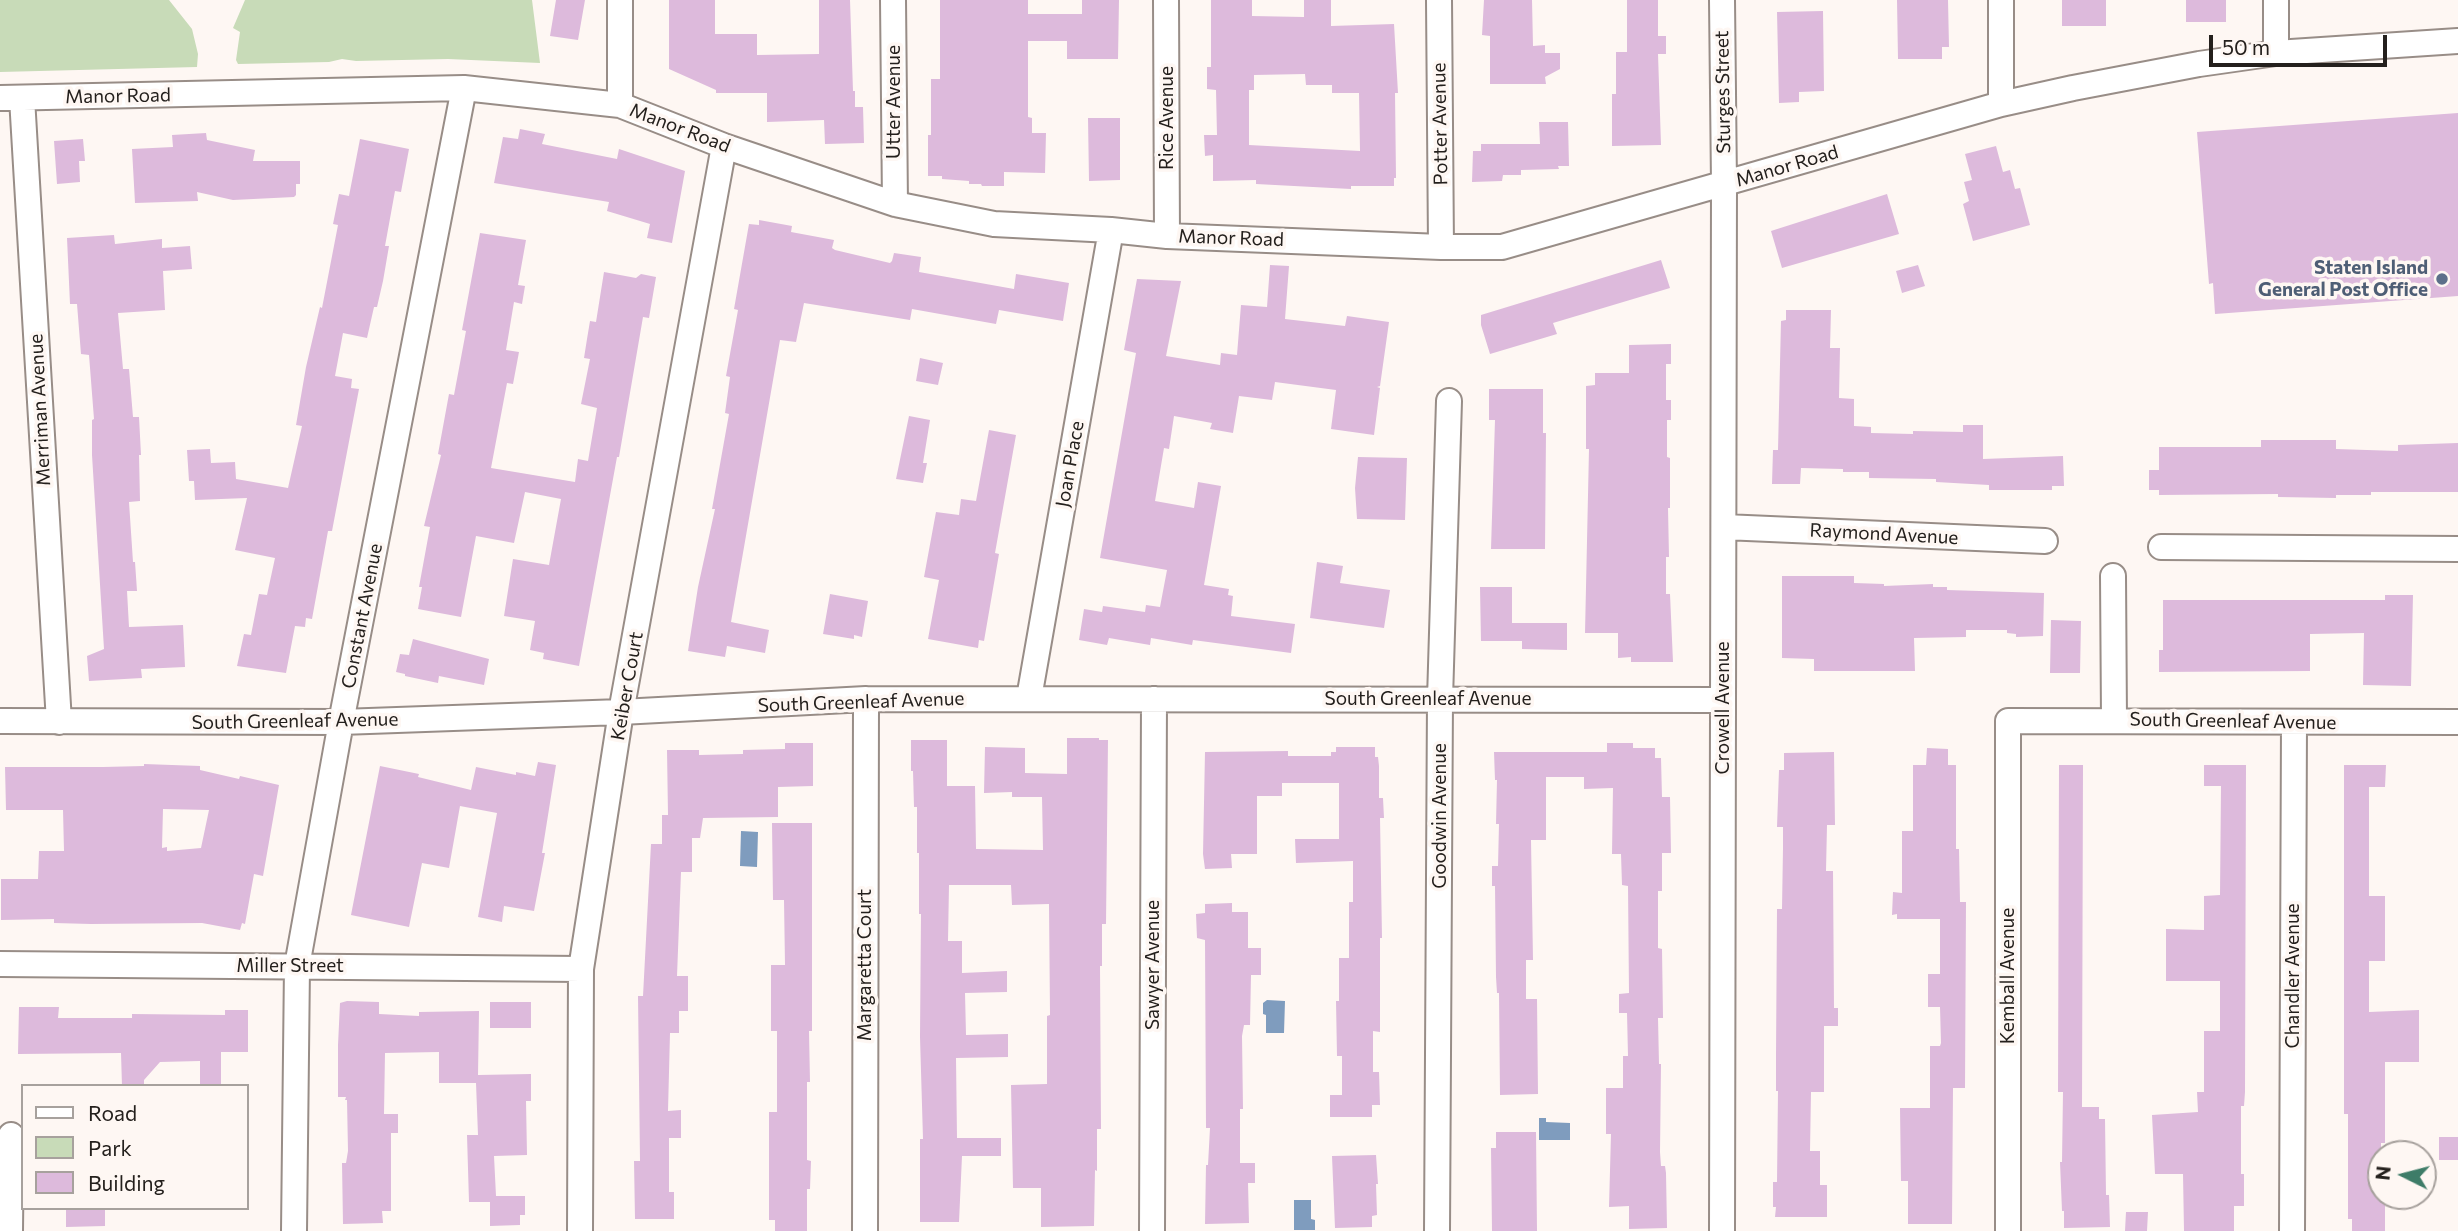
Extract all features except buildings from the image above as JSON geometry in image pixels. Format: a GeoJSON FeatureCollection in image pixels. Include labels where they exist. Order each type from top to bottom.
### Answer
{"type":"FeatureCollection","features":[{"type":"Feature","properties":{"kind":"street"},"geometry":{"type":"LineString","coordinates":[[620,0],[620,105]]}},
{"type":"Feature","properties":{"kind":"street","name":"Utter Avenue"},"geometry":{"type":"LineString","coordinates":[[893,0],[895,204]]}},
{"type":"Feature","properties":{"kind":"street","name":"Rice Avenue"},"geometry":{"type":"LineString","coordinates":[[1166,0],[1167,236]]}},
{"type":"Feature","properties":{"kind":"street","name":"Potter Avenue"},"geometry":{"type":"LineString","coordinates":[[1439,0],[1441,247]]}},
{"type":"Feature","properties":{"kind":"street","name":"Sturges Street"},"geometry":{"type":"LineString","coordinates":[[1722,0],[1724,184]]}},
{"type":"Feature","properties":{"kind":"street"},"geometry":{"type":"LineString","coordinates":[[2001,0],[2001,104]]}},
{"type":"Feature","properties":{"kind":"street"},"geometry":{"type":"LineString","coordinates":[[2276,54],[2277,0]]}},
{"type":"Feature","properties":{"kind":"street","name":"Manor Road"},"geometry":{"type":"LineString","coordinates":[[11,98],[464,88],[620,105],[724,146],[895,204],[994,224],[1111,230],[1167,236],[1502,247],[2001,104],[2165,70],[2276,54],[2458,41]]}},
{"type":"Feature","properties":{"kind":"street","name":"Constant Avenue"},"geometry":{"type":"LineString","coordinates":[[295,1231],[297,967],[341,722],[464,88]]}},
{"type":"Feature","properties":{"kind":"street","name":"Merriman Avenue"},"geometry":{"type":"LineString","coordinates":[[11,98],[58,722]]}},
{"type":"Feature","properties":{"kind":"street","name":"Keiber Court"},"geometry":{"type":"LineString","coordinates":[[580,1231],[581,970],[621,712],[724,146]]}},
{"type":"Feature","properties":{"kind":"street","name":"Crowell Avenue"},"geometry":{"type":"LineString","coordinates":[[1722,1231],[1724,184]]}},
{"type":"Feature","properties":{"kind":"street","name":"Joan Place"},"geometry":{"type":"LineString","coordinates":[[1028,698],[1111,230]]}},
{"type":"Feature","properties":{"kind":"street","name":"Goodwin Avenue"},"geometry":{"type":"LineString","coordinates":[[1437,1231],[1440,699],[1449,401]]}},
{"type":"Feature","properties":{"kind":"street","name":"Raymond Avenue"},"geometry":{"type":"LineString","coordinates":[[1724,527],[2045,541]]}},
{"type":"Feature","properties":{"kind":"street"},"geometry":{"type":"LineString","coordinates":[[2161,547],[2458,549]]}},
{"type":"Feature","properties":{"kind":"street"},"geometry":{"type":"LineString","coordinates":[[2113,576],[2114,720]]}},
{"type":"Feature","properties":{"kind":"street","name":"South Greenleaf Avenue"},"geometry":{"type":"LineString","coordinates":[[0,721],[341,722],[621,712],[866,699],[1723,700]]}},
{"type":"Feature","properties":{"kind":"street","name":"Margaretta Court"},"geometry":{"type":"LineString","coordinates":[[865,1231],[866,699]]}},
{"type":"Feature","properties":{"kind":"street","name":"Sawyer Avenue"},"geometry":{"type":"LineString","coordinates":[[1152,1231],[1154,699]]}},
{"type":"Feature","properties":{"kind":"street","name":"South Greenleaf Avenue"},"geometry":{"type":"LineString","coordinates":[[2008,721],[2458,722]]}},
{"type":"Feature","properties":{"kind":"street","name":"Kemball Avenue"},"geometry":{"type":"LineString","coordinates":[[2008,721],[2008,1231]]}},
{"type":"Feature","properties":{"kind":"street","name":"Chandler Avenue"},"geometry":{"type":"LineString","coordinates":[[2292,1231],[2294,722]]}},
{"type":"Feature","properties":{"kind":"street","name":"Miller Street"},"geometry":{"type":"LineString","coordinates":[[0,964],[581,970]]}},
{"type":"Feature","properties":{"kind":"street"},"geometry":{"type":"LineString","coordinates":[[9,1231],[11,1135]]}},
{"type":"Feature","properties":{"kind":"green space"},"geometry":{"type":"Polygon","coordinates":[[[0,0],[169,0],[192,29],[198,54],[197,67],[0,72],[0,0]]]}},
{"type":"Feature","properties":{"kind":"green space"},"geometry":{"type":"Polygon","coordinates":[[[245,0],[532,0],[540,63],[448,59],[342,59],[329,62],[238,64],[236,60],[240,32],[233,28],[245,0]]]}},
{"type":"Feature","properties":{"kind":"water"},"geometry":{"type":"Polygon","coordinates":[[[741,831],[758,832],[757,867],[740,866],[741,831]]]}},
{"type":"Feature","properties":{"kind":"water"},"geometry":{"type":"Polygon","coordinates":[[[1267,1000],[1285,1001],[1284,1033],[1266,1033],[1263,1003],[1267,1000]]]}},
{"type":"Feature","properties":{"kind":"water"},"geometry":{"type":"Polygon","coordinates":[[[1539,1118],[1546,1118],[1546,1122],[1570,1123],[1570,1140],[1539,1140],[1539,1118]]]}},
{"type":"Feature","properties":{"kind":"water"},"geometry":{"type":"Polygon","coordinates":[[[1294,1200],[1311,1200],[1311,1219],[1315,1220],[1315,1230],[1294,1230],[1294,1200]]]}},
{"type":"Feature","properties":{"kind":"place","name":"Staten Island General Post Office"},"geometry":{"type":"Point","coordinates":[2442,279]}}]}
